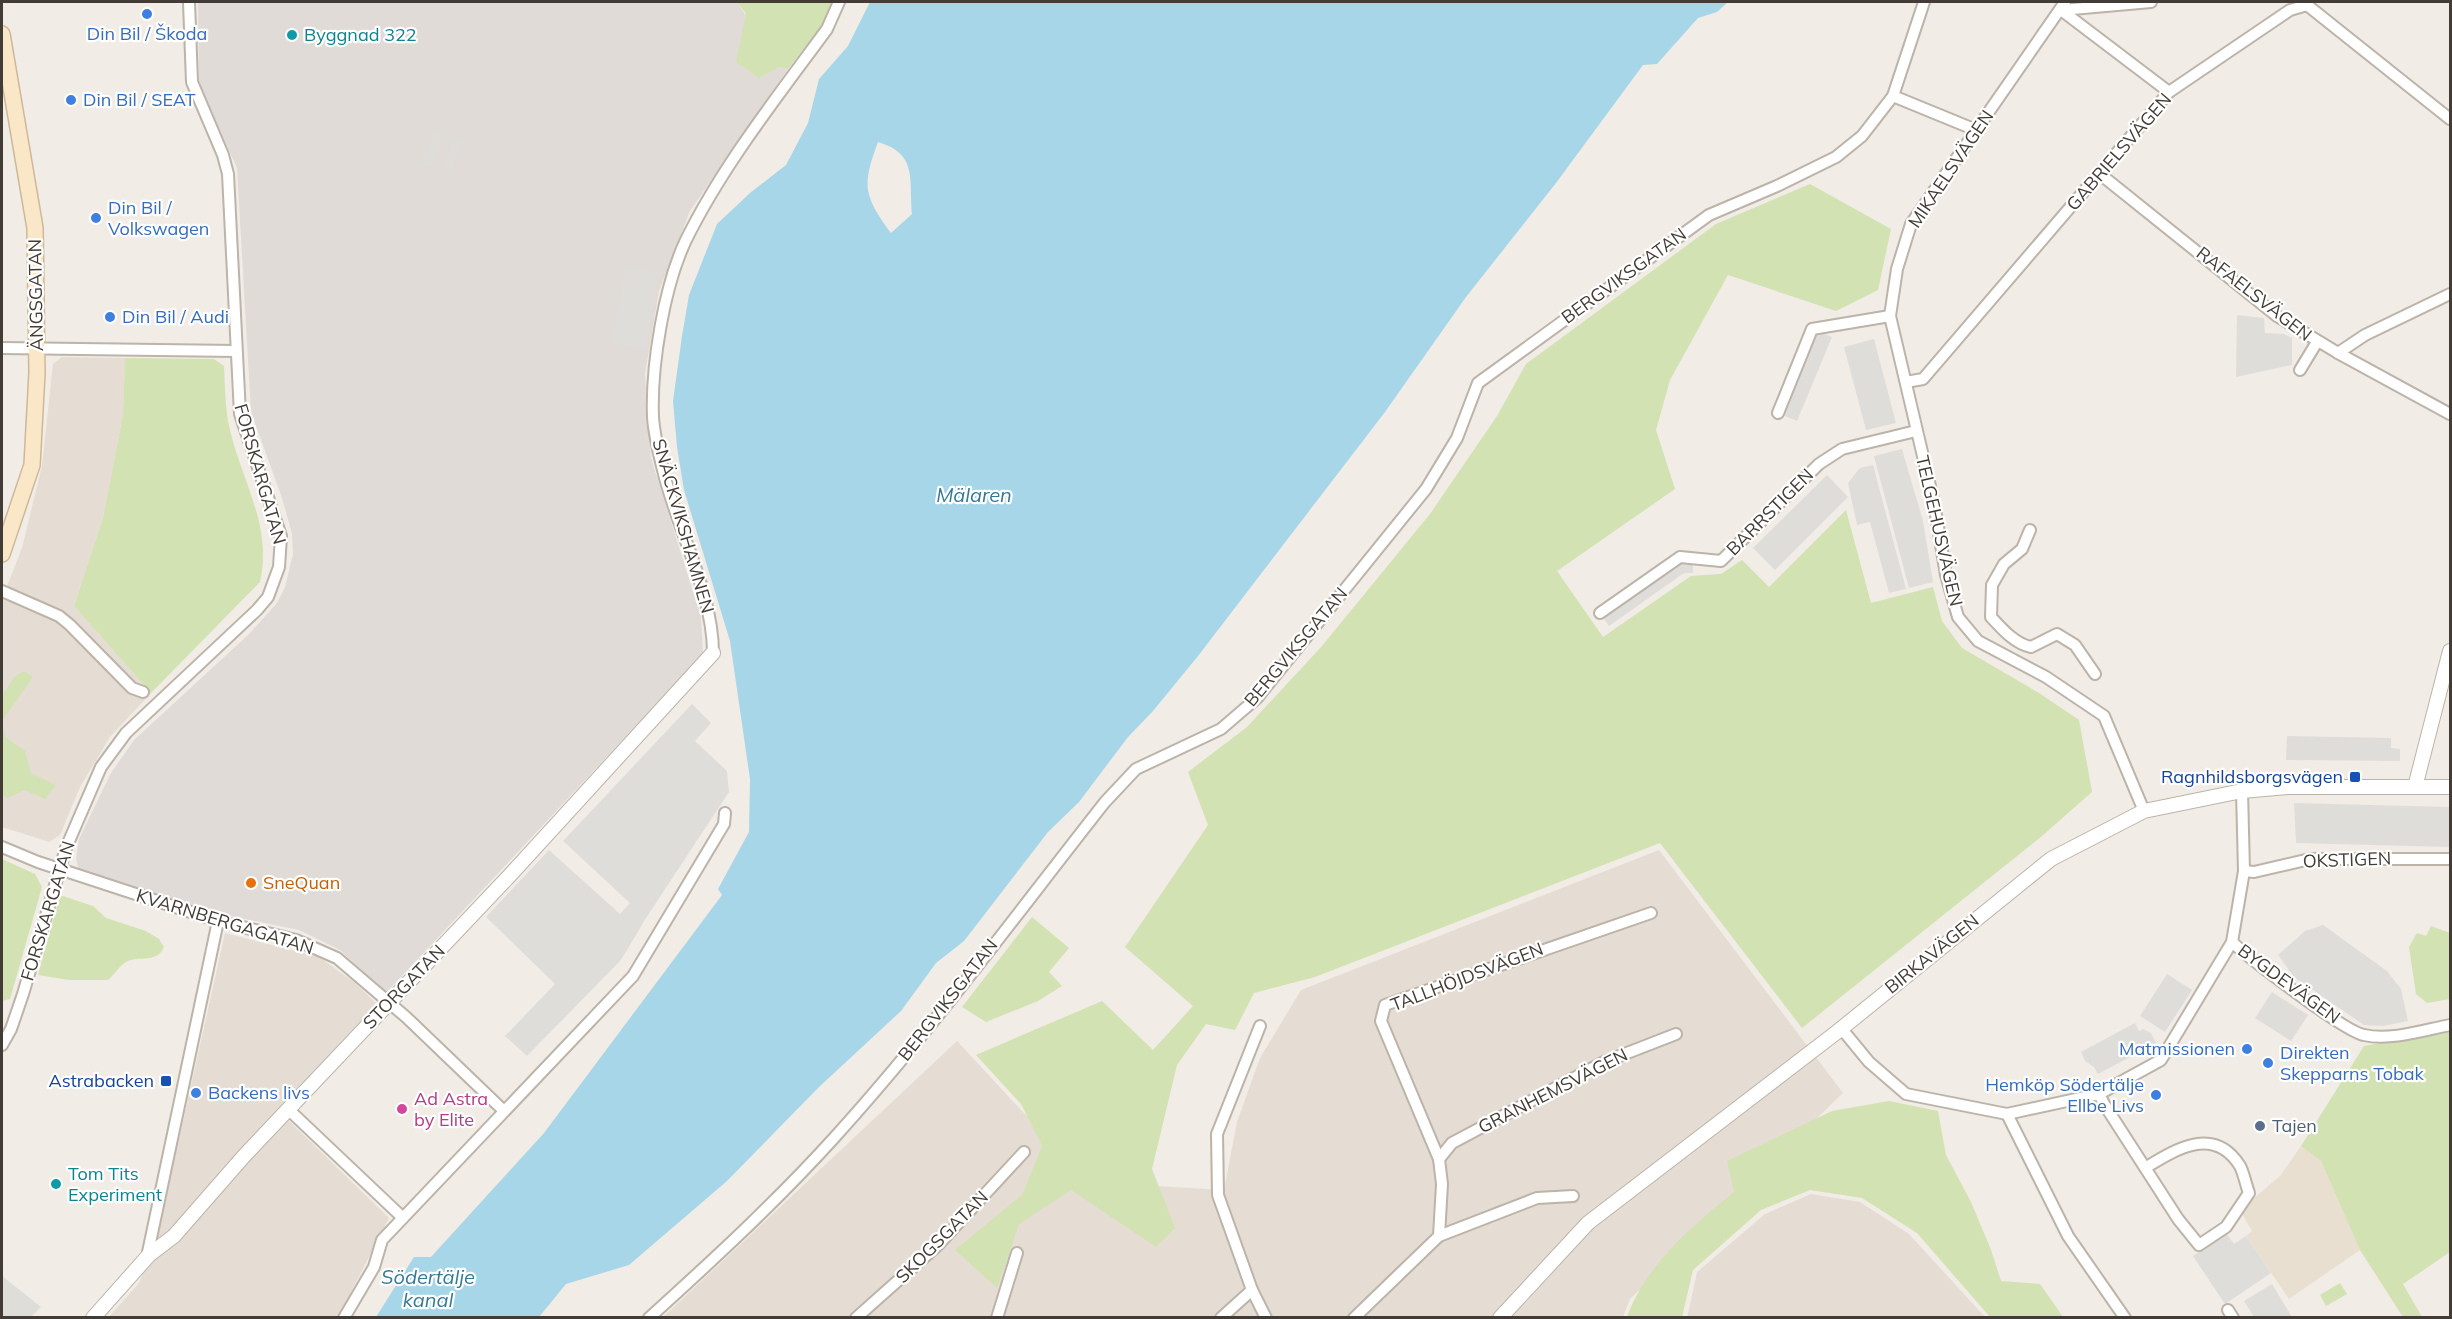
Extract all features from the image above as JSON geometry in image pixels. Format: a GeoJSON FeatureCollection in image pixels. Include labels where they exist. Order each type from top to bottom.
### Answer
{"type":"FeatureCollection","features":[{"type":"Feature","properties":{"kind":"main road","name":"ÄNGSGATAN"},"geometry":{"type":"LineString","coordinates":[[2,34],[35,228],[36,347],[32,465],[2,554]]}},
{"type":"Feature","properties":{"kind":"street","name":"FORSKARGATAN"},"geometry":{"type":"LineString","coordinates":[[2,1045],[6,1025],[66,848],[97,775],[126,733],[268,597],[282,554],[281,536],[240,414],[226,165],[192,82],[189,2]]}},
{"type":"Feature","properties":{"kind":"street","name":"SNÄCKVIKSHAMNEN"},"geometry":{"type":"LineString","coordinates":[[713,653],[712,625],[663,471],[653,418],[657,361],[665,306],[685,242],[717,187],[827,29],[839,2]]}},
{"type":"Feature","properties":{"kind":"street","name":"BERGVIKSGATAN"},"geometry":{"type":"LineString","coordinates":[[649,1317],[754,1222],[862,1106],[914,1045],[1105,802],[1136,769],[1221,729],[1257,698],[1426,489],[1457,438],[1478,383],[1708,215],[1777,186],[1840,155],[1862,136],[1893,96],[1924,2]]}},
{"type":"Feature","properties":{"kind":"street"},"geometry":{"type":"LineString","coordinates":[[2063,6],[2151,2]]}},
{"type":"Feature","properties":{"kind":"street","name":"GABRIELSVÄGEN"},"geometry":{"type":"LineString","coordinates":[[1906,382],[1923,379],[2169,92],[2290,10],[2307,5],[2449,114]]}},
{"type":"Feature","properties":{"kind":"street"},"geometry":{"type":"LineString","coordinates":[[2063,6],[2169,92]]}},
{"type":"Feature","properties":{"kind":"street","name":"MIKAELSVÄGEN"},"geometry":{"type":"LineString","coordinates":[[1906,382],[1890,316],[1897,269],[1911,224],[2063,6]]}},
{"type":"Feature","properties":{"kind":"street"},"geometry":{"type":"LineString","coordinates":[[1893,96],[1976,130]]}},
{"type":"Feature","properties":{"kind":"street","name":"RAFAELSVÄGEN"},"geometry":{"type":"LineString","coordinates":[[2100,174],[2277,316],[2317,342],[2451,414]]}},
{"type":"Feature","properties":{"kind":"street"},"geometry":{"type":"LineString","coordinates":[[2338,353],[2365,335],[2451,294]]}},
{"type":"Feature","properties":{"kind":"street"},"geometry":{"type":"LineString","coordinates":[[1778,413],[1812,329],[1890,316]]}},
{"type":"Feature","properties":{"kind":"street"},"geometry":{"type":"LineString","coordinates":[[2300,370],[2317,342]]}},
{"type":"Feature","properties":{"kind":"street"},"geometry":{"type":"LineString","coordinates":[[2,348],[236,351]]}},
{"type":"Feature","properties":{"kind":"street","name":"TELGEHUSVÄGEN"},"geometry":{"type":"LineString","coordinates":[[1906,382],[1934,503],[1946,575],[1958,616],[1978,641],[2046,677],[2104,716],[2144,811]]}},
{"type":"Feature","properties":{"kind":"street","name":"BARRSTIGEN"},"geometry":{"type":"LineString","coordinates":[[1600,613],[1680,557],[1721,561],[1819,464],[1842,449],[1916,431]]}},
{"type":"Feature","properties":{"kind":"street"},"geometry":{"type":"LineString","coordinates":[[2030,530],[2022,549],[2004,564],[1992,585],[1991,617],[2005,632],[2027,646],[2057,634],[2075,645],[2095,674]]}},
{"type":"Feature","properties":{"kind":"street"},"geometry":{"type":"LineString","coordinates":[[2,591],[58,616],[132,688],[143,692]]}},
{"type":"Feature","properties":{"kind":"street"},"geometry":{"type":"LineString","coordinates":[[2415,787],[2451,651]]}},
{"type":"Feature","properties":{"kind":"street","name":"STORGATAN"},"geometry":{"type":"LineString","coordinates":[[93,1317],[147,1257],[174,1236],[288,1109],[390,1003],[713,653]]}},
{"type":"Feature","properties":{"kind":"street","name":"BIRKAVÄGEN"},"geometry":{"type":"LineString","coordinates":[[1500,1317],[1588,1223],[1840,1028],[2050,859],[2144,811],[2242,791],[2288,787],[2451,787]]}},
{"type":"Feature","properties":{"kind":"street"},"geometry":{"type":"LineString","coordinates":[[1840,1028],[1869,1062],[1906,1094],[2007,1114],[2099,1094],[2161,1060],[2232,942],[2244,871],[2242,791]]}},
{"type":"Feature","properties":{"kind":"street"},"geometry":{"type":"LineString","coordinates":[[344,1317],[374,1267],[382,1240],[633,976],[724,824],[725,813]]}},
{"type":"Feature","properties":{"kind":"street","name":"KVARNBERGAGATAN"},"geometry":{"type":"LineString","coordinates":[[2,847],[60,870],[218,921],[296,940],[337,958],[390,1003],[504,1111]]}},
{"type":"Feature","properties":{"kind":"street","name":"OKSTIGEN"},"geometry":{"type":"LineString","coordinates":[[2244,871],[2254,872],[2310,859],[2451,859]]}},
{"type":"Feature","properties":{"kind":"street","name":"TALLHÖJDSVÄGEN"},"geometry":{"type":"LineString","coordinates":[[1439,1236],[1442,1195],[1439,1160],[1381,1022],[1385,1005],[1651,913]]}},
{"type":"Feature","properties":{"kind":"street"},"geometry":{"type":"LineString","coordinates":[[147,1257],[218,921]]}},
{"type":"Feature","properties":{"kind":"street","name":"BYGDEVÄGEN"},"geometry":{"type":"LineString","coordinates":[[2232,942],[2337,1021],[2362,1035],[2388,1036],[2451,1025]]}},
{"type":"Feature","properties":{"kind":"street"},"geometry":{"type":"LineString","coordinates":[[1260,1026],[1217,1134],[1218,1195],[1252,1290],[1266,1317]]}},
{"type":"Feature","properties":{"kind":"street","name":"GRANHEMSVÄGEN"},"geometry":{"type":"LineString","coordinates":[[1439,1160],[1452,1143],[1604,1062],[1676,1034]]}},
{"type":"Feature","properties":{"kind":"street"},"geometry":{"type":"LineString","coordinates":[[2099,1094],[2145,1168],[2199,1245],[2226,1227],[2249,1193],[2240,1167],[2220,1146],[2193,1143],[2145,1168]]}},
{"type":"Feature","properties":{"kind":"street"},"geometry":{"type":"LineString","coordinates":[[288,1109],[402,1217]]}},
{"type":"Feature","properties":{"kind":"street"},"geometry":{"type":"LineString","coordinates":[[2007,1114],[2068,1236],[2125,1317]]}},
{"type":"Feature","properties":{"kind":"street","name":"SKOGSGATAN"},"geometry":{"type":"LineString","coordinates":[[856,1317],[938,1245],[1024,1152]]}},
{"type":"Feature","properties":{"kind":"street"},"geometry":{"type":"LineString","coordinates":[[1354,1317],[1439,1236],[1537,1198],[1573,1196]]}},
{"type":"Feature","properties":{"kind":"street"},"geometry":{"type":"LineString","coordinates":[[997,1317],[1017,1253]]}},
{"type":"Feature","properties":{"kind":"street"},"geometry":{"type":"LineString","coordinates":[[1221,1317],[1252,1290]]}},
{"type":"Feature","properties":{"kind":"shaded area"},"geometry":{"type":"Polygon","coordinates":[[[198,2],[737,2],[779,67],[788,69],[690,211],[659,291],[645,374],[651,458],[701,617],[703,654],[386,993],[340,950],[299,930],[216,913],[144,893],[79,871],[76,859],[79,839],[111,773],[134,740],[248,635],[277,603],[285,587],[293,554],[292,534],[282,498],[251,412],[237,168],[199,83],[198,2]]]}},
{"type":"Feature","properties":{"kind":"shaded area"},"geometry":{"type":"Polygon","coordinates":[[[434,133],[443,137],[430,167],[421,163],[434,133]]]}},
{"type":"Feature","properties":{"kind":"shaded area"},"geometry":{"type":"Polygon","coordinates":[[[456,137],[464,140],[450,170],[443,167],[456,137]]]}},
{"type":"Feature","properties":{"kind":"shaded area"},"geometry":{"type":"Polygon","coordinates":[[[626,266],[658,272],[646,350],[612,343],[626,266]]]}},
{"type":"Feature","properties":{"kind":"shaded area"},"geometry":{"type":"Polygon","coordinates":[[[2237,315],[2264,318],[2265,333],[2284,334],[2292,338],[2292,365],[2236,377],[2237,315]]]}},
{"type":"Feature","properties":{"kind":"shaded area"},"geometry":{"type":"Polygon","coordinates":[[[1818,331],[1832,337],[1797,421],[1783,415],[1818,331]]]}},
{"type":"Feature","properties":{"kind":"shaded area"},"geometry":{"type":"Polygon","coordinates":[[[1874,339],[1896,423],[1866,430],[1844,347],[1874,339]]]}},
{"type":"Feature","properties":{"kind":"shaded area"},"geometry":{"type":"Polygon","coordinates":[[[62,357],[125,358],[123,414],[103,518],[74,606],[151,693],[110,737],[80,787],[60,835],[49,842],[2,827],[2,599],[22,548],[42,466],[53,364],[62,357]]]}},
{"type":"Feature","properties":{"kind":"shaded area"},"geometry":{"type":"Polygon","coordinates":[[[1902,449],[1923,521],[1933,582],[1909,588],[1874,456],[1902,449]]]}},
{"type":"Feature","properties":{"kind":"shaded area"},"geometry":{"type":"Polygon","coordinates":[[[1873,465],[1906,589],[1889,593],[1870,522],[1857,525],[1848,483],[1860,468],[1873,465]]]}},
{"type":"Feature","properties":{"kind":"shaded area"},"geometry":{"type":"Polygon","coordinates":[[[1827,475],[1848,497],[1775,570],[1753,548],[1827,475]]]}},
{"type":"Feature","properties":{"kind":"shaded area"},"geometry":{"type":"Polygon","coordinates":[[[1676,563],[1693,564],[1693,573],[1684,573],[1609,626],[1602,616],[1676,563]]]}},
{"type":"Feature","properties":{"kind":"shaded area"},"geometry":{"type":"Polygon","coordinates":[[[692,704],[711,723],[695,741],[727,771],[729,792],[621,960],[527,1056],[505,1036],[555,984],[486,917],[549,850],[620,914],[630,903],[563,841],[692,704]]]}},
{"type":"Feature","properties":{"kind":"shaded area"},"geometry":{"type":"Polygon","coordinates":[[[2287,736],[2391,738],[2391,748],[2400,749],[2400,761],[2286,760],[2287,736]]]}},
{"type":"Feature","properties":{"kind":"shaded area"},"geometry":{"type":"Polygon","coordinates":[[[2294,803],[2450,807],[2450,847],[2296,843],[2294,803]]]}},
{"type":"Feature","properties":{"kind":"shaded area"},"geometry":{"type":"Polygon","coordinates":[[[1659,850],[1843,1093],[1630,1299],[1623,1317],[662,1318],[957,1041],[1088,1182],[1224,1190],[1237,1122],[1260,1058],[1301,990],[1659,850]]]}},
{"type":"Feature","properties":{"kind":"shaded area"},"geometry":{"type":"Polygon","coordinates":[[[2323,925],[2387,971],[2401,989],[2408,1021],[2383,1026],[2364,1025],[2294,977],[2278,955],[2305,931],[2323,925]]]}},
{"type":"Feature","properties":{"kind":"shaded area"},"geometry":{"type":"Polygon","coordinates":[[[225,933],[319,957],[354,982],[379,1006],[278,1110],[389,1218],[338,1317],[108,1318],[139,1283],[156,1243],[225,933]]]}},
{"type":"Feature","properties":{"kind":"shaded area"},"geometry":{"type":"Polygon","coordinates":[[[2167,974],[2192,990],[2165,1032],[2140,1016],[2167,974]]]}},
{"type":"Feature","properties":{"kind":"shaded area"},"geometry":{"type":"Polygon","coordinates":[[[2272,992],[2308,1015],[2291,1041],[2255,1018],[2272,992]]]}},
{"type":"Feature","properties":{"kind":"shaded area"},"geometry":{"type":"Polygon","coordinates":[[[2135,1023],[2139,1031],[2143,1029],[2151,1033],[2156,1043],[2098,1074],[2094,1067],[2085,1061],[2081,1052],[2135,1023]]]}},
{"type":"Feature","properties":{"kind":"shaded area"},"geometry":{"type":"Polygon","coordinates":[[[2301,1146],[2321,1161],[2360,1250],[2289,1299],[2246,1236],[2252,1231],[2240,1210],[2280,1176],[2301,1146]]]}},
{"type":"Feature","properties":{"kind":"shaded area"},"geometry":{"type":"Polygon","coordinates":[[[1811,1194],[1860,1202],[1909,1234],[1985,1317],[1687,1318],[1697,1272],[1765,1214],[1811,1194]]]}},
{"type":"Feature","properties":{"kind":"shaded area"},"geometry":{"type":"Polygon","coordinates":[[[2226,1233],[2234,1244],[2246,1236],[2271,1273],[2225,1304],[2193,1256],[2226,1233]]]}},
{"type":"Feature","properties":{"kind":"shaded area"},"geometry":{"type":"Polygon","coordinates":[[[2,1276],[41,1307],[31,1317],[2,1317],[2,1276]]]}},
{"type":"Feature","properties":{"kind":"shaded area"},"geometry":{"type":"Polygon","coordinates":[[[2272,1284],[2292,1317],[2254,1317],[2244,1301],[2272,1284]]]}},
{"type":"Feature","properties":{"kind":"green space"},"geometry":{"type":"Polygon","coordinates":[[[737,2],[834,2],[823,24],[788,69],[779,67],[759,78],[736,62],[746,14],[737,2]]]}},
{"type":"Feature","properties":{"kind":"green space"},"geometry":{"type":"Polygon","coordinates":[[[1810,184],[1891,229],[1878,290],[1836,311],[1728,275],[1670,380],[1656,430],[1675,489],[1557,571],[1603,637],[1691,576],[1721,574],[1742,560],[1769,587],[1846,510],[1871,603],[1933,587],[1942,621],[1962,648],[2039,693],[2079,720],[2092,792],[2042,836],[1802,1028],[1660,843],[1315,977],[1254,993],[1235,1030],[1206,1024],[1177,1065],[1152,1169],[1175,1228],[1156,1247],[1071,1190],[1019,1224],[997,1288],[955,1250],[1022,1195],[1042,1146],[1021,1104],[976,1055],[1102,1001],[1153,1050],[1193,1006],[1125,947],[1208,825],[1188,772],[1247,727],[1322,646],[1430,514],[1497,416],[1526,364],[1716,224],[1810,184]]]}},
{"type":"Feature","properties":{"kind":"green space"},"geometry":{"type":"Polygon","coordinates":[[[125,358],[214,359],[224,366],[229,426],[254,503],[262,542],[263,561],[260,582],[151,693],[74,606],[103,518],[123,414],[125,358]]]}},
{"type":"Feature","properties":{"kind":"green space"},"geometry":{"type":"Polygon","coordinates":[[[24,671],[33,677],[2,721],[2,696],[14,677],[24,671]]]}},
{"type":"Feature","properties":{"kind":"green space"},"geometry":{"type":"Polygon","coordinates":[[[2,721],[5,737],[25,751],[31,773],[56,785],[45,799],[25,790],[7,798],[2,794],[2,721]]]}},
{"type":"Feature","properties":{"kind":"green space"},"geometry":{"type":"Polygon","coordinates":[[[2,859],[35,874],[42,887],[10,999],[2,1001],[2,859]]]}},
{"type":"Feature","properties":{"kind":"green space"},"geometry":{"type":"Polygon","coordinates":[[[60,895],[93,906],[106,918],[146,931],[159,939],[164,947],[157,956],[126,962],[108,980],[69,980],[38,975],[60,895]]]}},
{"type":"Feature","properties":{"kind":"green space"},"geometry":{"type":"Polygon","coordinates":[[[1032,917],[1069,948],[1049,972],[1062,986],[1038,1001],[986,1022],[962,1007],[1032,917]]]}},
{"type":"Feature","properties":{"kind":"green space"},"geometry":{"type":"Polygon","coordinates":[[[2431,926],[2450,933],[2450,999],[2427,1003],[2416,994],[2409,947],[2417,933],[2426,936],[2431,926]]]}},
{"type":"Feature","properties":{"kind":"green space"},"geometry":{"type":"Polygon","coordinates":[[[2450,1031],[2450,1252],[2403,1284],[2422,1317],[2403,1317],[2360,1250],[2321,1161],[2301,1146],[2364,1046],[2450,1031]]]}},
{"type":"Feature","properties":{"kind":"green space"},"geometry":{"type":"Polygon","coordinates":[[[1889,1101],[1938,1111],[1946,1155],[1971,1202],[2001,1281],[2040,1284],[2063,1317],[1990,1317],[1917,1233],[1862,1198],[1810,1190],[1761,1210],[1693,1270],[1682,1317],[1627,1317],[1635,1298],[1658,1264],[1687,1233],[1734,1192],[1727,1161],[1832,1111],[1889,1101]]]}},
{"type":"Feature","properties":{"kind":"green space"},"geometry":{"type":"Polygon","coordinates":[[[2340,1283],[2347,1294],[2326,1306],[2320,1295],[2340,1283]]]}},
{"type":"Feature","properties":{"kind":"water","name":"Mälaren"},"geometry":{"type":"Polygon","coordinates":[[[870,2],[1728,2],[1717,12],[1698,18],[1657,64],[1643,65],[1556,183],[1466,297],[1385,412],[1198,656],[1153,711],[1128,737],[1079,802],[1048,832],[964,941],[936,963],[901,1011],[819,1087],[727,1181],[629,1265],[566,1284],[539,1317],[376,1317],[414,1257],[431,1257],[544,1133],[722,895],[718,889],[749,832],[750,779],[730,641],[684,490],[673,401],[689,295],[717,224],[750,193],[786,165],[808,123],[819,79],[848,46],[870,2]],[[878,142],[869,169],[868,189],[875,209],[891,233],[912,214],[909,169],[900,153],[878,142]]]}},
{"type":"Feature","properties":{"kind":"place","name":"Din Bil / Škoda"},"geometry":{"type":"Point","coordinates":[147,14]}},
{"type":"Feature","properties":{"kind":"place","name":"Byggnad 322"},"geometry":{"type":"Point","coordinates":[292,35]}},
{"type":"Feature","properties":{"kind":"place","name":"Din Bil / SEAT"},"geometry":{"type":"Point","coordinates":[71,100]}},
{"type":"Feature","properties":{"kind":"place","name":"Din Bil / Volkswagen"},"geometry":{"type":"Point","coordinates":[96,218]}},
{"type":"Feature","properties":{"kind":"place","name":"Din Bil / Audi"},"geometry":{"type":"Point","coordinates":[110,317]}},
{"type":"Feature","properties":{"kind":"place","name":"Ragnhildsborgsvägen"},"geometry":{"type":"Point","coordinates":[2355,777]}},
{"type":"Feature","properties":{"kind":"place","name":"SneQuan"},"geometry":{"type":"Point","coordinates":[251,883]}},
{"type":"Feature","properties":{"kind":"place","name":"Matmissionen"},"geometry":{"type":"Point","coordinates":[2247,1049]}},
{"type":"Feature","properties":{"kind":"place","name":"Direkten Skepparns Tobak"},"geometry":{"type":"Point","coordinates":[2268,1063]}},
{"type":"Feature","properties":{"kind":"place","name":"Astrabacken"},"geometry":{"type":"Point","coordinates":[166,1081]}},
{"type":"Feature","properties":{"kind":"place","name":"Backens livs"},"geometry":{"type":"Point","coordinates":[196,1093]}},
{"type":"Feature","properties":{"kind":"place","name":"Hemköp Södertälje Ellbe Livs"},"geometry":{"type":"Point","coordinates":[2156,1095]}},
{"type":"Feature","properties":{"kind":"place","name":"Ad Astra by Elite"},"geometry":{"type":"Point","coordinates":[402,1109]}},
{"type":"Feature","properties":{"kind":"place","name":"Tajen"},"geometry":{"type":"Point","coordinates":[2260,1126]}},
{"type":"Feature","properties":{"kind":"place","name":"Tom Tits Experiment"},"geometry":{"type":"Point","coordinates":[56,1184]}},
{"type":"Feature","properties":{"kind":"water label","name":"Södertälje kanal"},"geometry":{"type":"Point","coordinates":[428,1288]}}]}
